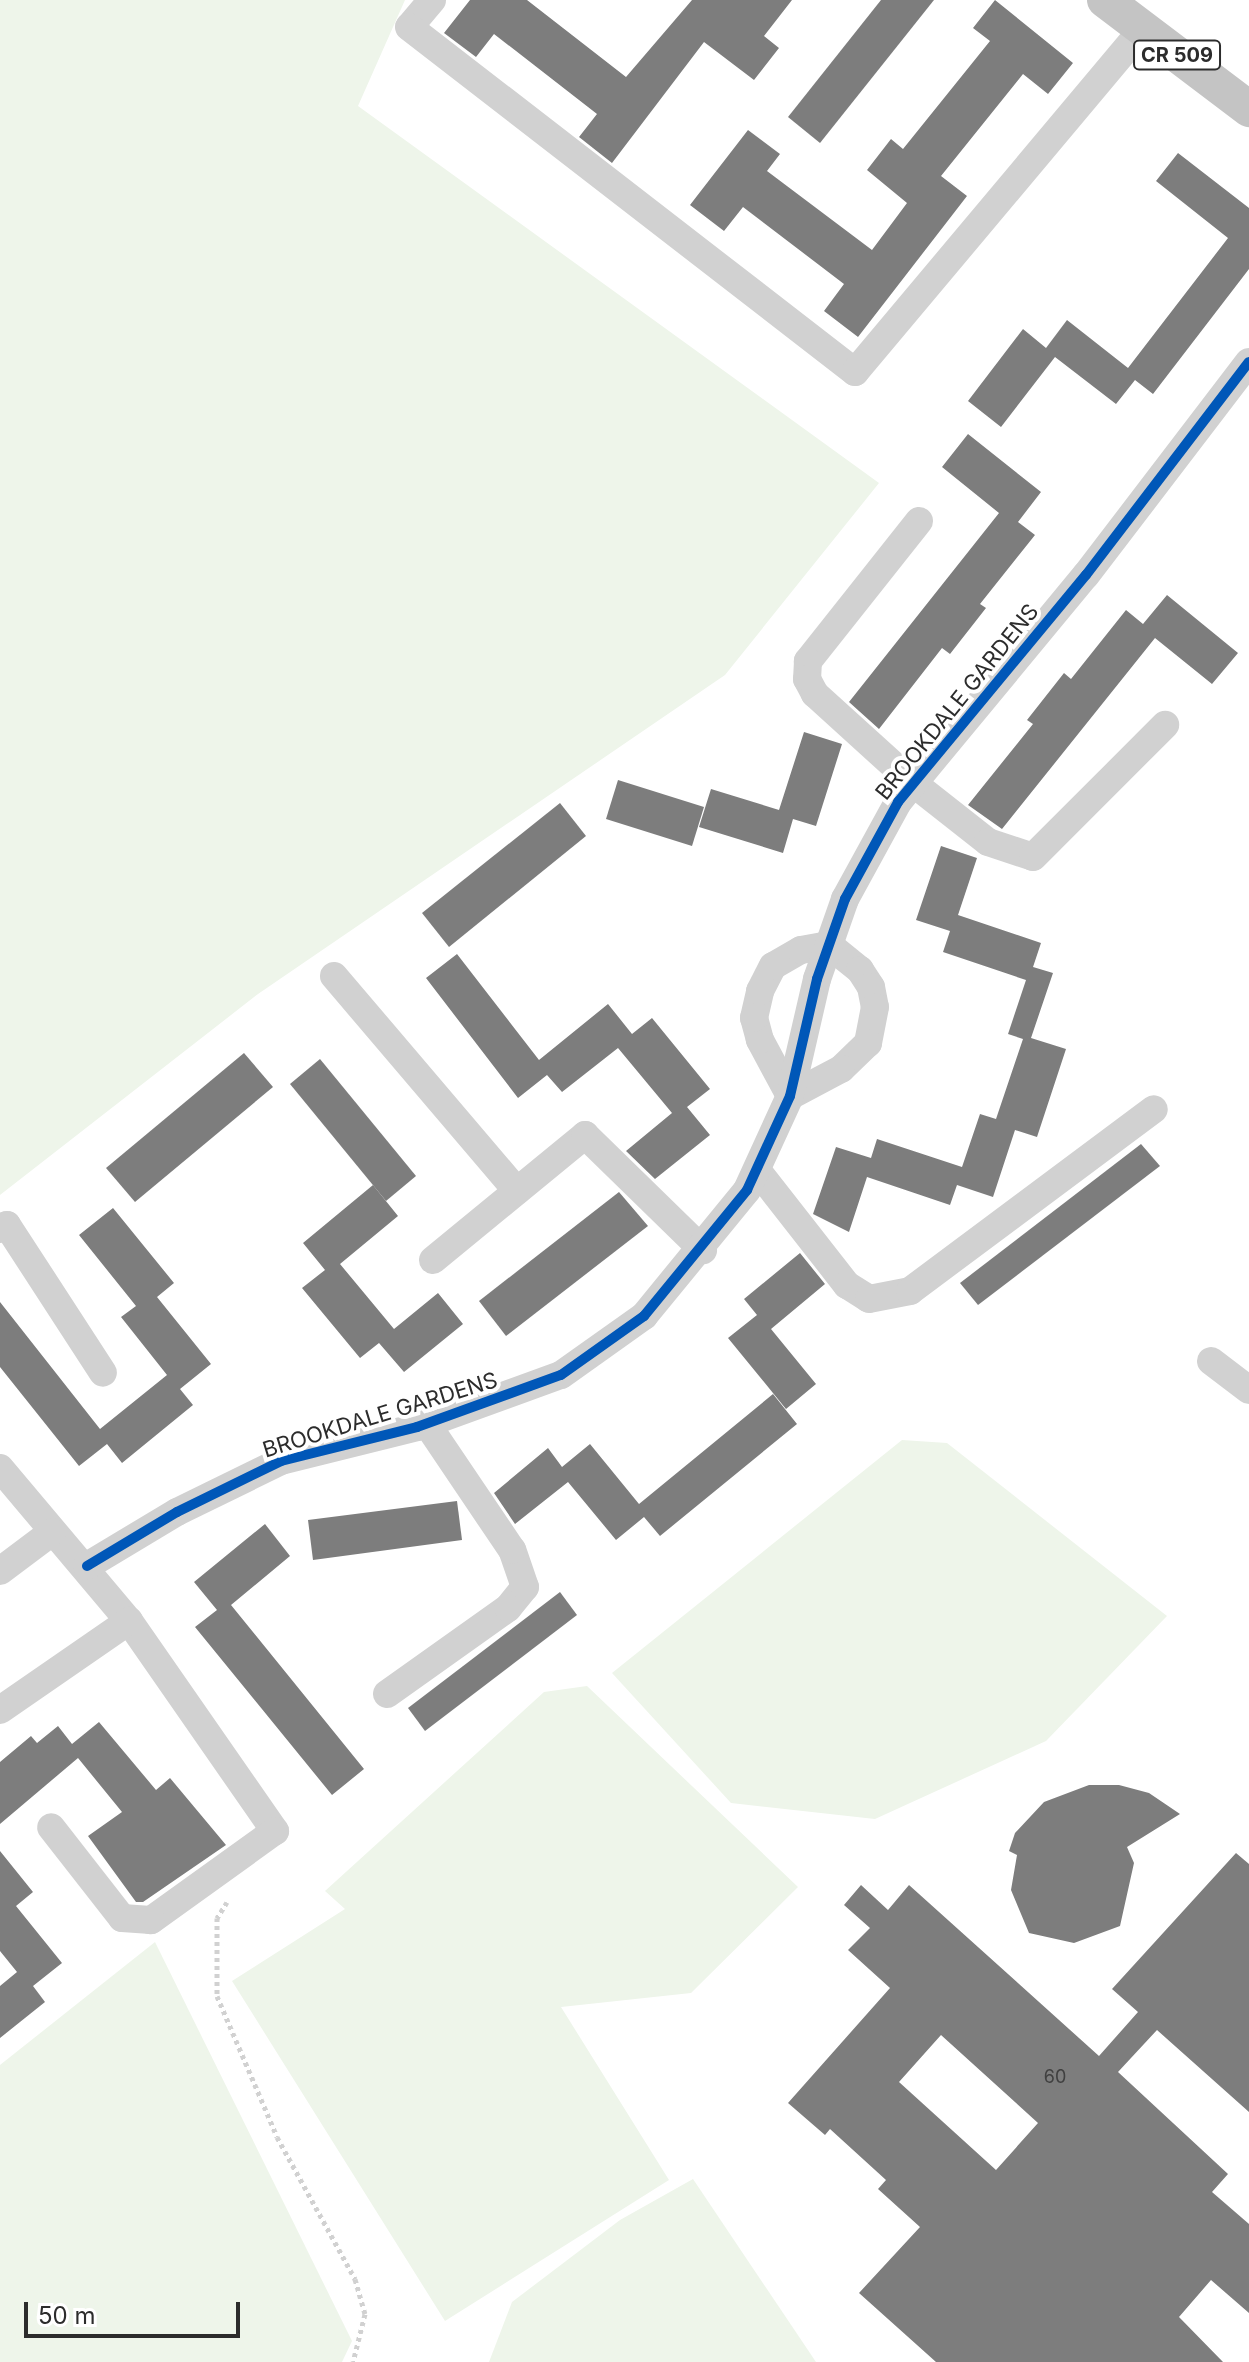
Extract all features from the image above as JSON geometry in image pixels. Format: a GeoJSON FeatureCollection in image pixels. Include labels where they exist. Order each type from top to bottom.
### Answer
{"type":"FeatureCollection","features":[{"type":"Feature","properties":{"kind":"main road","name":"CR 509"},"geometry":{"type":"LineString","coordinates":[[1105,0],[1249,109]]}},
{"type":"Feature","properties":{"kind":"street"},"geometry":{"type":"LineString","coordinates":[[432,0],[409,27],[855,372],[1143,29]]}},
{"type":"Feature","properties":{"kind":"street","name":"BROOKDALE GARDENS"},"geometry":{"type":"LineString","coordinates":[[87,1566],[177,1512],[281,1461],[427,1424],[561,1375],[644,1316],[703,1250],[757,1170],[790,1096],[829,945],[845,899],[913,783],[1086,575],[1249,362]]}},
{"type":"Feature","properties":{"kind":"street"},"geometry":{"type":"LineString","coordinates":[[919,521],[808,661],[807,679],[815,694],[913,783],[988,842],[1033,857],[1165,725]]}},
{"type":"Feature","properties":{"kind":"street"},"geometry":{"type":"LineString","coordinates":[[829,945],[860,970],[871,987],[875,1007],[868,1043],[841,1069],[790,1096],[760,1040],[754,1018],[760,991],[773,966],[801,950],[829,945]]}},
{"type":"Feature","properties":{"kind":"street"},"geometry":{"type":"LineString","coordinates":[[334,976],[517,1191]]}},
{"type":"Feature","properties":{"kind":"street"},"geometry":{"type":"LineString","coordinates":[[757,1170],[847,1285],[869,1299],[910,1291],[1154,1109]]}},
{"type":"Feature","properties":{"kind":"street"},"geometry":{"type":"LineString","coordinates":[[433,1260],[585,1135],[703,1250]]}},
{"type":"Feature","properties":{"kind":"street"},"geometry":{"type":"LineString","coordinates":[[0,1229],[7,1225],[103,1373]]}},
{"type":"Feature","properties":{"kind":"street"},"geometry":{"type":"LineString","coordinates":[[1211,1361],[1249,1390]]}},
{"type":"Feature","properties":{"kind":"street"},"geometry":{"type":"LineString","coordinates":[[387,1694],[508,1608],[525,1587],[512,1550],[427,1424]]}},
{"type":"Feature","properties":{"kind":"street"},"geometry":{"type":"LineString","coordinates":[[0,1468],[52,1532],[87,1566],[129,1621],[275,1831],[151,1920],[122,1918],[51,1827]]}},
{"type":"Feature","properties":{"kind":"street"},"geometry":{"type":"LineString","coordinates":[[0,1571],[52,1532]]}},
{"type":"Feature","properties":{"kind":"street"},"geometry":{"type":"LineString","coordinates":[[0,1710],[129,1621]]}},
{"type":"Feature","properties":{"kind":"path"},"geometry":{"type":"LineString","coordinates":[[232,1895],[217,1918],[217,1996],[277,2137],[355,2279],[365,2314],[353,2362]]}},
{"type":"Feature","properties":{"kind":"shaded area"},"geometry":{"type":"Polygon","coordinates":[[[0,0],[405,0],[358,106],[879,483],[725,675],[258,994],[0,1195],[0,0]]]}},
{"type":"Feature","properties":{"kind":"shaded area"},"geometry":{"type":"Polygon","coordinates":[[[902,1440],[947,1443],[1167,1616],[1046,1741],[875,1819],[731,1803],[612,1673],[902,1440]]]}},
{"type":"Feature","properties":{"kind":"shaded area"},"geometry":{"type":"Polygon","coordinates":[[[587,1686],[798,1887],[691,1993],[561,2007],[669,2180],[445,2321],[232,1981],[345,1909],[325,1891],[544,1692],[587,1686]]]}},
{"type":"Feature","properties":{"kind":"shaded area"},"geometry":{"type":"Polygon","coordinates":[[[155,1942],[352,2341],[342,2362],[0,2362],[0,2065],[155,1942]]]}},
{"type":"Feature","properties":{"kind":"shaded area"},"geometry":{"type":"Polygon","coordinates":[[[693,2179],[816,2362],[489,2362],[512,2302],[620,2220],[693,2179]]]}},
{"type":"Feature","properties":{"kind":"building"},"geometry":{"type":"Polygon","coordinates":[[[470,0],[527,0],[626,77],[692,0],[792,0],[764,36],[779,48],[754,80],[704,42],[612,163],[579,137],[597,114],[494,34],[476,57],[444,33],[470,0]]]}},
{"type":"Feature","properties":{"kind":"building"},"geometry":{"type":"Polygon","coordinates":[[[881,0],[934,0],[820,143],[788,117],[881,0]]]}},
{"type":"Feature","properties":{"kind":"building"},"geometry":{"type":"Polygon","coordinates":[[[995,0],[1073,63],[1048,94],[1023,74],[941,176],[967,196],[858,337],[824,311],[844,284],[743,207],[724,231],[690,205],[748,130],[780,154],[767,171],[872,250],[907,203],[867,170],[891,139],[903,149],[990,41],[973,28],[995,0]]]}},
{"type":"Feature","properties":{"kind":"building"},"geometry":{"type":"Polygon","coordinates":[[[1178,153],[1249,208],[1249,269],[1153,394],[1135,380],[1116,404],[1055,357],[1001,427],[968,401],[1023,329],[1046,348],[1067,320],[1128,368],[1228,238],[1156,181],[1178,153]]]}},
{"type":"Feature","properties":{"kind":"building"},"geometry":{"type":"Polygon","coordinates":[[[968,434],[1041,492],[1018,522],[1035,535],[980,604],[986,608],[950,654],[942,648],[879,729],[849,702],[999,513],[942,467],[968,434]]]}},
{"type":"Feature","properties":{"kind":"building"},"geometry":{"type":"Polygon","coordinates":[[[1167,595],[1238,653],[1212,684],[1155,638],[1002,829],[968,805],[1033,724],[1027,720],[1064,673],[1071,679],[1126,610],[1143,624],[1167,595]]]}},
{"type":"Feature","properties":{"kind":"building"},"geometry":{"type":"Polygon","coordinates":[[[804,732],[842,744],[816,826],[793,819],[783,853],[699,827],[711,789],[779,810],[804,732]]]}},
{"type":"Feature","properties":{"kind":"building"},"geometry":{"type":"Polygon","coordinates":[[[618,780],[704,807],[692,846],[606,819],[618,780]]]}},
{"type":"Feature","properties":{"kind":"building"},"geometry":{"type":"Polygon","coordinates":[[[560,803],[586,836],[449,947],[422,913],[560,803]]]}},
{"type":"Feature","properties":{"kind":"building"},"geometry":{"type":"Polygon","coordinates":[[[941,846],[977,858],[958,915],[1041,943],[1033,967],[1053,973],[1031,1038],[1066,1049],[1037,1137],[1015,1130],[993,1197],[957,1185],[950,1205],[867,1177],[849,1232],[813,1214],[836,1147],[871,1158],[877,1139],[962,1167],[980,1114],[996,1119],[1023,1039],[1008,1034],[1026,980],[943,952],[950,931],[916,920],[941,846]]]}},
{"type":"Feature","properties":{"kind":"building"},"geometry":{"type":"Polygon","coordinates":[[[457,954],[539,1060],[608,1004],[632,1034],[652,1018],[710,1089],[687,1107],[710,1135],[655,1179],[626,1151],[672,1113],[618,1048],[562,1092],[547,1075],[518,1098],[426,978],[457,954]]]}},
{"type":"Feature","properties":{"kind":"building"},"geometry":{"type":"Polygon","coordinates":[[[244,1053],[273,1087],[135,1202],[106,1168],[244,1053]]]}},
{"type":"Feature","properties":{"kind":"building"},"geometry":{"type":"Polygon","coordinates":[[[320,1059],[416,1176],[386,1201],[290,1084],[320,1059]]]}},
{"type":"Feature","properties":{"kind":"building"},"geometry":{"type":"Polygon","coordinates":[[[1141,1144],[1160,1166],[978,1305],[960,1283],[1141,1144]]]}},
{"type":"Feature","properties":{"kind":"building"},"geometry":{"type":"Polygon","coordinates":[[[373,1185],[398,1216],[340,1264],[394,1329],[438,1293],[463,1324],[404,1372],[379,1343],[360,1358],[302,1288],[325,1270],[303,1243],[373,1185]]]}},
{"type":"Feature","properties":{"kind":"building"},"geometry":{"type":"Polygon","coordinates":[[[619,1192],[648,1226],[506,1336],[479,1301],[619,1192]]]}},
{"type":"Feature","properties":{"kind":"building"},"geometry":{"type":"Polygon","coordinates":[[[113,1208],[174,1283],[157,1297],[211,1364],[180,1389],[193,1405],[122,1463],[107,1444],[79,1466],[0,1367],[0,1302],[100,1429],[167,1375],[121,1317],[136,1306],[79,1235],[113,1208]]]}},
{"type":"Feature","properties":{"kind":"building"},"geometry":{"type":"Polygon","coordinates":[[[800,1253],[825,1284],[771,1329],[816,1384],[786,1409],[728,1338],[757,1315],[744,1299],[800,1253]]]}},
{"type":"Feature","properties":{"kind":"building"},"geometry":{"type":"Polygon","coordinates":[[[773,1394],[797,1424],[660,1536],[644,1517],[616,1540],[568,1482],[515,1524],[494,1493],[548,1448],[562,1467],[590,1444],[639,1504],[773,1394]]]}},
{"type":"Feature","properties":{"kind":"building"},"geometry":{"type":"Polygon","coordinates":[[[457,1501],[462,1540],[313,1560],[308,1520],[457,1501]]]}},
{"type":"Feature","properties":{"kind":"building"},"geometry":{"type":"Polygon","coordinates":[[[265,1524],[290,1556],[231,1605],[364,1769],[332,1795],[195,1627],[217,1610],[194,1582],[265,1524]]]}},
{"type":"Feature","properties":{"kind":"building"},"geometry":{"type":"Polygon","coordinates":[[[560,1592],[577,1615],[425,1731],[408,1708],[560,1592]]]}},
{"type":"Feature","properties":{"kind":"building"},"geometry":{"type":"Polygon","coordinates":[[[99,1722],[156,1790],[170,1778],[226,1845],[143,1902],[136,1902],[88,1836],[122,1812],[78,1758],[0,1824],[0,1762],[31,1736],[37,1743],[58,1726],[72,1744],[99,1722]]]}},
{"type":"Feature","properties":{"kind":"building"},"geometry":{"type":"Polygon","coordinates":[[[1089,1785],[1119,1785],[1149,1793],[1180,1814],[1127,1847],[1134,1863],[1120,1926],[1074,1943],[1029,1933],[1011,1890],[1017,1855],[1009,1851],[1015,1833],[1044,1802],[1089,1785]]]}},
{"type":"Feature","properties":{"kind":"building"},"geometry":{"type":"Polygon","coordinates":[[[0,1851],[33,1892],[16,1906],[62,1963],[33,1986],[45,2002],[0,2038],[0,1986],[17,1972],[0,1951],[0,1851]]]}},
{"type":"Feature","properties":{"kind":"building"},"geometry":{"type":"Polygon","coordinates":[[[1236,1853],[1249,1864],[1249,2112],[1157,2030],[1118,2072],[1228,2174],[1212,2192],[1249,2224],[1249,2313],[1211,2280],[1179,2317],[1223,2362],[936,2362],[859,2293],[920,2227],[878,2189],[886,2180],[830,2129],[825,2135],[788,2103],[890,1988],[848,1950],[870,1928],[844,1905],[861,1885],[888,1910],[909,1885],[1099,2056],[1138,2012],[1112,1989],[1236,1853]],[[941,2035],[899,2082],[996,2170],[1038,2123],[941,2035]]]}},
{"type":"Feature","properties":{"kind":"cycle path"},"geometry":{"type":"LineString","coordinates":[[87,1566],[177,1512],[281,1461],[417,1427],[561,1375],[644,1316],[747,1190],[790,1096],[817,979],[845,899],[898,802],[1086,575],[1249,362]]}}]}
